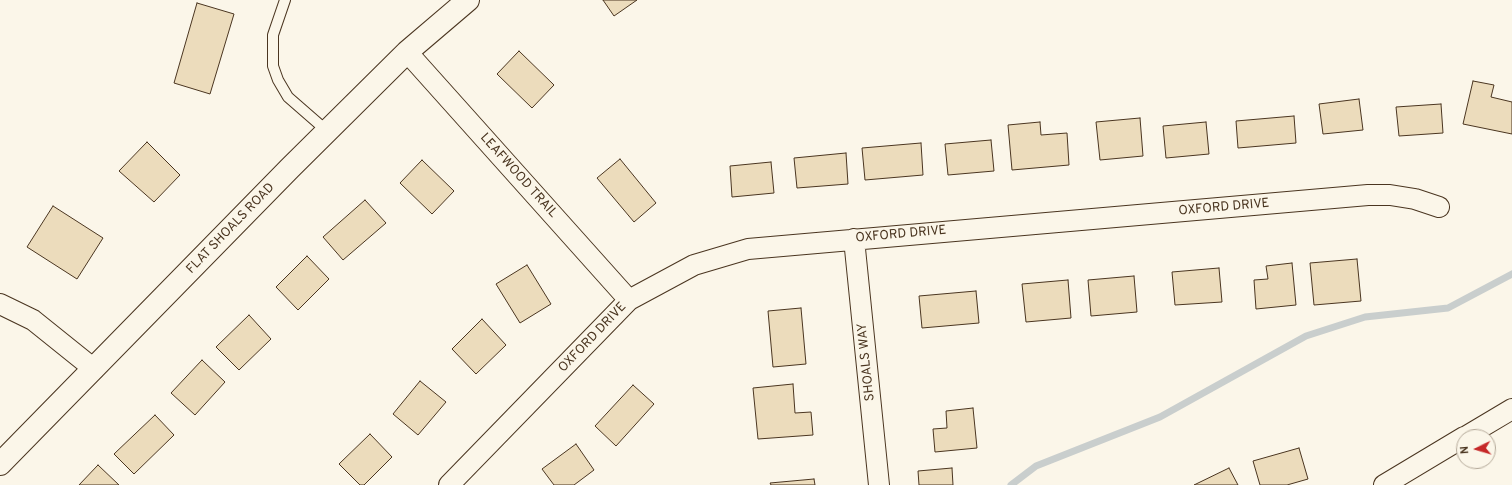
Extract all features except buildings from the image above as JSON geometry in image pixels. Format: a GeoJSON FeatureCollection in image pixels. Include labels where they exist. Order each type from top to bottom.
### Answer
{"type":"FeatureCollection","features":[{"type":"Feature","properties":{"kind":"main road","name":"FLAT SHOALS ROAD"},"geometry":{"type":"LineString","coordinates":[[0,464],[290,168],[407,52],[468,0]]}},
{"type":"Feature","properties":{"kind":"street","name":"LEAFWOOD TRAIL"},"geometry":{"type":"LineString","coordinates":[[407,52],[629,300]]}},
{"type":"Feature","properties":{"kind":"street","name":"OXFORD DRIVE"},"geometry":{"type":"LineString","coordinates":[[449,485],[629,300],[694,265],[748,249],[1368,195],[1396,196],[1415,199],[1439,207]]}},
{"type":"Feature","properties":{"kind":"street","name":"SHOALS WAY"},"geometry":{"type":"LineString","coordinates":[[854,239],[879,485]]}},
{"type":"Feature","properties":{"kind":"street"},"geometry":{"type":"LineString","coordinates":[[0,304],[33,320],[94,369]]}},
{"type":"Feature","properties":{"kind":"street"},"geometry":{"type":"LineString","coordinates":[[1478,429],[1512,409]]}},
{"type":"Feature","properties":{"kind":"street"},"geometry":{"type":"LineString","coordinates":[[1384,485],[1456,442]]}},
{"type":"Feature","properties":{"kind":"lane"},"geometry":{"type":"LineString","coordinates":[[285,0],[272,35],[273,66],[278,80],[288,97],[328,131]]}},
{"type":"Feature","properties":{"kind":"waterway"},"geometry":{"type":"LineString","coordinates":[[1011,485],[1036,466],[1160,417],[1306,336],[1365,317],[1448,308],[1512,274]]}}]}
